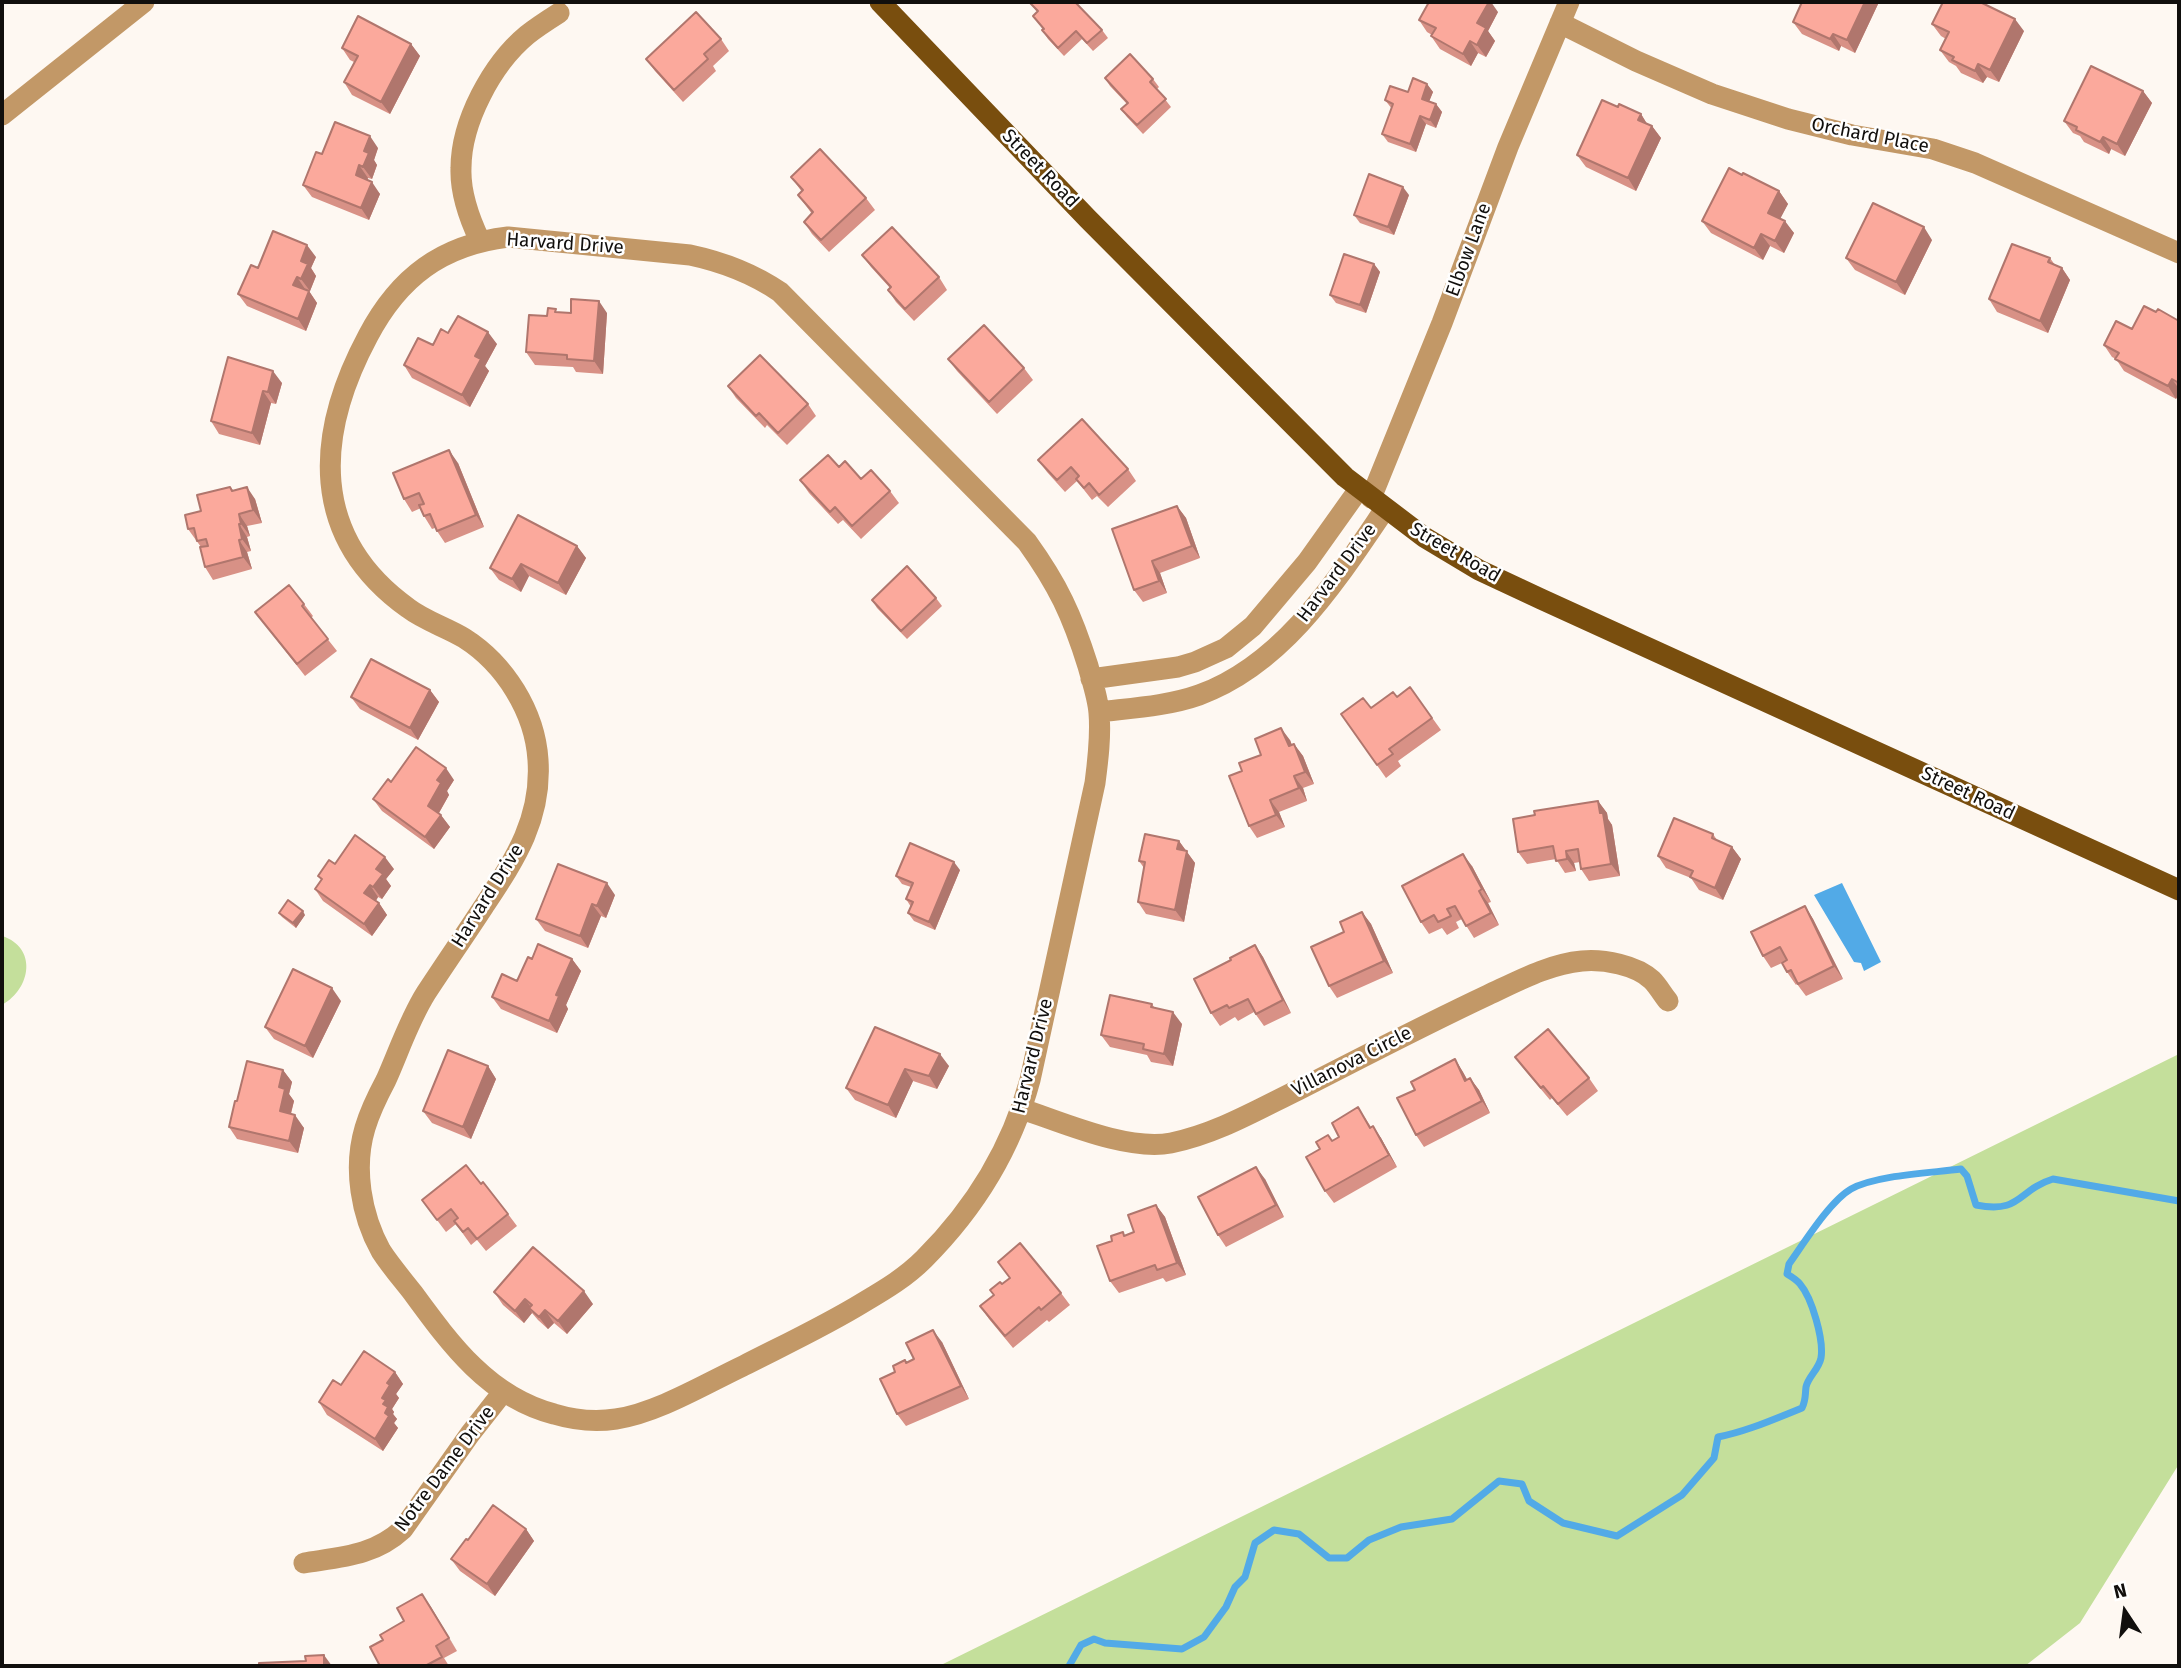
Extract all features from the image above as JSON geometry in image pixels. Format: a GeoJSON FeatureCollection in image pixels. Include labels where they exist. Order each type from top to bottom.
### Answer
{"type":"FeatureCollection","features":[{"type":"Feature","properties":{"kind":"main road","name":"Street Road"},"geometry":{"type":"LineString","coordinates":[[880,2],[1098,228],[1345,477],[1424,537],[1479,570],[2179,890]]}},
{"type":"Feature","properties":{"kind":"street"},"geometry":{"type":"LineString","coordinates":[[2,115],[144,2]]}},
{"type":"Feature","properties":{"kind":"street","name":"Elbow Lane"},"geometry":{"type":"LineString","coordinates":[[1371,499],[1442,323],[1508,146],[1569,2]]}},
{"type":"Feature","properties":{"kind":"street"},"geometry":{"type":"LineString","coordinates":[[480,241],[463,194],[461,167],[464,141],[480,98],[495,71],[510,51],[528,34],[559,13]]}},
{"type":"Feature","properties":{"kind":"street","name":"Orchard Place"},"geometry":{"type":"LineString","coordinates":[[1560,23],[1636,61],[1712,94],[1788,120],[1852,135],[1933,149],[1975,163],[2179,253]]}},
{"type":"Feature","properties":{"kind":"street","name":"Harvard Drive"},"geometry":{"type":"LineString","coordinates":[[522,237],[690,254],[744,271],[780,292],[1027,542],[1049,572],[1067,605],[1091,679],[1099,712],[1095,783],[1022,1109],[988,1181],[956,1225],[898,1282],[834,1320],[713,1381],[644,1412],[613,1419],[580,1420],[550,1414],[518,1401],[488,1382],[436,1325],[382,1251],[368,1220],[360,1187],[359,1165],[366,1123],[422,999],[514,862],[529,830],[537,795],[538,760],[532,724],[515,689],[494,662],[467,640],[414,612],[385,590],[368,572],[354,552],[332,495],[329,470],[332,434],[341,398],[357,356],[377,318],[396,292],[448,253],[480,241],[522,237]]}},
{"type":"Feature","properties":{"kind":"street","name":"Harvard Drive"},"geometry":{"type":"LineString","coordinates":[[1091,679],[1178,667],[1226,648],[1253,626],[1307,562],[1371,499]]}},
{"type":"Feature","properties":{"kind":"street","name":"Harvard Drive"},"geometry":{"type":"LineString","coordinates":[[1099,712],[1199,695],[1241,675],[1261,661],[1289,636],[1348,563],[1371,499]]}},
{"type":"Feature","properties":{"kind":"street"},"geometry":{"type":"LineString","coordinates":[[1242,635],[1261,661]]}},
{"type":"Feature","properties":{"kind":"street","name":"Villanova Circle"},"geometry":{"type":"LineString","coordinates":[[1022,1109],[1115,1139],[1141,1144],[1167,1144],[1192,1138],[1233,1122],[1463,1007],[1562,963],[1585,960],[1609,962],[1631,968],[1651,979],[1668,1002]]}},
{"type":"Feature","properties":{"kind":"street","name":"Notre Dame Drive"},"geometry":{"type":"LineString","coordinates":[[304,1563],[376,1549],[391,1540],[403,1529],[503,1392]]}},
{"type":"Feature","properties":{"kind":"green space"},"geometry":{"type":"Polygon","coordinates":[[[2,936],[21,949],[26,968],[20,989],[2,1005],[2,936]]]}},
{"type":"Feature","properties":{"kind":"green space"},"geometry":{"type":"Polygon","coordinates":[[[2179,1054],[2179,1464],[2080,1623],[2025,1666],[939,1666],[2179,1054]]]}},
{"type":"Feature","properties":{"kind":"water"},"geometry":{"type":"Polygon","coordinates":[[[1842,883],[1881,962],[1864,971],[1861,963],[1854,962],[1814,895],[1842,883]]]}},
{"type":"Feature","properties":{"kind":"building"},"geometry":{"type":"Polygon","coordinates":[[[1029,2],[1075,2],[1102,30],[1087,43],[1076,31],[1058,48],[1033,16],[1038,11],[1029,2]]]}},
{"type":"Feature","properties":{"kind":"building"},"geometry":{"type":"Polygon","coordinates":[[[1429,2],[1489,2],[1477,23],[1486,28],[1477,45],[1470,41],[1463,54],[1431,36],[1436,28],[1419,20],[1429,2]]]}},
{"type":"Feature","properties":{"kind":"building"},"geometry":{"type":"Polygon","coordinates":[[[1802,2],[1865,2],[1847,40],[1833,34],[1830,39],[1793,22],[1802,2]]]}},
{"type":"Feature","properties":{"kind":"building"},"geometry":{"type":"Polygon","coordinates":[[[1943,2],[1980,2],[2015,19],[1990,70],[1978,64],[1975,71],[1952,60],[1954,57],[1940,50],[1949,32],[1932,24],[1943,2]]]}},
{"type":"Feature","properties":{"kind":"building"},"geometry":{"type":"Polygon","coordinates":[[[696,12],[721,39],[704,54],[708,59],[674,90],[646,59],[696,12]]]}},
{"type":"Feature","properties":{"kind":"building"},"geometry":{"type":"Polygon","coordinates":[[[358,16],[411,44],[381,102],[344,82],[358,56],[342,48],[358,16]]]}},
{"type":"Feature","properties":{"kind":"building"},"geometry":{"type":"Polygon","coordinates":[[[1130,54],[1153,79],[1150,82],[1166,99],[1137,125],[1121,109],[1128,103],[1105,78],[1130,54]]]}},
{"type":"Feature","properties":{"kind":"building"},"geometry":{"type":"Polygon","coordinates":[[[2091,66],[2143,91],[2117,144],[2103,137],[2100,142],[2064,121],[2091,66]]]}},
{"type":"Feature","properties":{"kind":"building"},"geometry":{"type":"Polygon","coordinates":[[[1413,78],[1427,84],[1422,99],[1436,104],[1430,120],[1420,116],[1410,144],[1382,134],[1393,104],[1385,100],[1390,86],[1408,92],[1413,78]]]}},
{"type":"Feature","properties":{"kind":"building"},"geometry":{"type":"Polygon","coordinates":[[[1602,100],[1641,114],[1638,120],[1652,126],[1628,178],[1577,155],[1602,100]]]}},
{"type":"Feature","properties":{"kind":"building"},"geometry":{"type":"Polygon","coordinates":[[[335,122],[370,136],[364,151],[369,153],[363,167],[359,165],[356,175],[372,182],[361,208],[303,185],[316,152],[322,154],[335,122]]]}},
{"type":"Feature","properties":{"kind":"building"},"geometry":{"type":"Polygon","coordinates":[[[820,149],[866,198],[821,240],[804,222],[813,212],[798,195],[803,190],[791,177],[820,149]]]}},
{"type":"Feature","properties":{"kind":"building"},"geometry":{"type":"Polygon","coordinates":[[[1729,168],[1779,191],[1768,213],[1785,221],[1775,241],[1761,234],[1754,248],[1702,221],[1729,168]]]}},
{"type":"Feature","properties":{"kind":"building"},"geometry":{"type":"Polygon","coordinates":[[[1369,174],[1403,187],[1388,227],[1354,215],[1369,174]]]}},
{"type":"Feature","properties":{"kind":"building"},"geometry":{"type":"Polygon","coordinates":[[[1873,203],[1924,227],[1896,282],[1846,258],[1873,203]]]}},
{"type":"Feature","properties":{"kind":"building"},"geometry":{"type":"Polygon","coordinates":[[[892,227],[939,277],[905,309],[888,290],[891,287],[862,255],[892,227]]]}},
{"type":"Feature","properties":{"kind":"building"},"geometry":{"type":"Polygon","coordinates":[[[273,231],[307,245],[301,261],[308,264],[301,279],[297,277],[293,285],[309,291],[298,319],[238,294],[251,265],[258,268],[273,231]]]}},
{"type":"Feature","properties":{"kind":"building"},"geometry":{"type":"Polygon","coordinates":[[[2012,244],[2050,258],[2048,262],[2062,268],[2040,321],[1989,299],[2012,244]]]}},
{"type":"Feature","properties":{"kind":"building"},"geometry":{"type":"Polygon","coordinates":[[[1344,254],[1374,264],[1360,305],[1330,295],[1344,254]]]}},
{"type":"Feature","properties":{"kind":"building"},"geometry":{"type":"Polygon","coordinates":[[[571,299],[599,301],[594,361],[567,359],[567,355],[526,352],[529,315],[547,316],[548,308],[556,309],[555,312],[571,313],[571,299]]]}},
{"type":"Feature","properties":{"kind":"building"},"geometry":{"type":"Polygon","coordinates":[[[2144,306],[2156,312],[2158,309],[2179,321],[2179,383],[2172,379],[2168,386],[2115,359],[2119,353],[2104,345],[2116,321],[2132,329],[2144,306]]]}},
{"type":"Feature","properties":{"kind":"building"},"geometry":{"type":"Polygon","coordinates":[[[458,316],[488,332],[475,356],[481,359],[462,395],[404,365],[418,338],[433,345],[441,329],[448,333],[458,316]]]}},
{"type":"Feature","properties":{"kind":"building"},"geometry":{"type":"Polygon","coordinates":[[[984,325],[1024,368],[989,402],[948,359],[984,325]]]}},
{"type":"Feature","properties":{"kind":"building"},"geometry":{"type":"Polygon","coordinates":[[[760,355],[808,404],[778,433],[759,413],[756,416],[728,386],[760,355]]]}},
{"type":"Feature","properties":{"kind":"building"},"geometry":{"type":"Polygon","coordinates":[[[228,357],[273,371],[268,392],[263,391],[252,433],[211,421],[228,357]]]}},
{"type":"Feature","properties":{"kind":"building"},"geometry":{"type":"Polygon","coordinates":[[[1082,419],[1128,469],[1099,495],[1089,483],[1084,488],[1071,467],[1057,480],[1038,460],[1082,419]]]}},
{"type":"Feature","properties":{"kind":"building"},"geometry":{"type":"Polygon","coordinates":[[[449,450],[476,515],[437,531],[430,514],[424,516],[419,505],[424,504],[419,493],[404,499],[393,473],[449,450]]]}},
{"type":"Feature","properties":{"kind":"building"},"geometry":{"type":"Polygon","coordinates":[[[828,455],[839,467],[845,461],[861,479],[871,470],[890,491],[852,526],[835,507],[830,512],[800,480],[828,455]]]}},
{"type":"Feature","properties":{"kind":"building"},"geometry":{"type":"Polygon","coordinates":[[[230,487],[232,491],[247,487],[253,510],[239,514],[242,539],[239,540],[243,557],[205,567],[200,547],[208,546],[206,539],[197,541],[194,528],[188,529],[185,515],[201,511],[197,495],[230,487]]]}},
{"type":"Feature","properties":{"kind":"building"},"geometry":{"type":"Polygon","coordinates":[[[1177,506],[1192,546],[1152,561],[1159,581],[1134,590],[1112,529],[1177,506]]]}},
{"type":"Feature","properties":{"kind":"building"},"geometry":{"type":"Polygon","coordinates":[[[518,515],[577,546],[558,583],[521,564],[512,579],[490,568],[518,515]]]}},
{"type":"Feature","properties":{"kind":"building"},"geometry":{"type":"Polygon","coordinates":[[[907,566],[936,598],[901,631],[872,600],[907,566]]]}},
{"type":"Feature","properties":{"kind":"building"},"geometry":{"type":"Polygon","coordinates":[[[289,585],[328,639],[297,664],[255,612],[289,585]]]}},
{"type":"Feature","properties":{"kind":"building"},"geometry":{"type":"Polygon","coordinates":[[[371,659],[430,690],[410,728],[351,697],[371,659]]]}},
{"type":"Feature","properties":{"kind":"building"},"geometry":{"type":"Polygon","coordinates":[[[1410,687],[1432,718],[1389,749],[1393,754],[1377,765],[1341,714],[1363,698],[1371,708],[1393,692],[1397,697],[1410,687]]]}},
{"type":"Feature","properties":{"kind":"building"},"geometry":{"type":"Polygon","coordinates":[[[1281,728],[1289,746],[1294,744],[1305,772],[1294,776],[1299,788],[1270,800],[1276,815],[1249,826],[1229,776],[1242,771],[1239,763],[1261,755],[1255,739],[1281,728]]]}},
{"type":"Feature","properties":{"kind":"building"},"geometry":{"type":"Polygon","coordinates":[[[416,747],[446,768],[437,780],[441,783],[428,806],[441,815],[425,837],[373,799],[388,779],[391,782],[416,747]]]}},
{"type":"Feature","properties":{"kind":"building"},"geometry":{"type":"Polygon","coordinates":[[[1598,801],[1600,813],[1603,813],[1611,864],[1581,869],[1578,849],[1566,851],[1567,859],[1556,861],[1553,846],[1518,852],[1513,819],[1535,815],[1534,811],[1598,801]]]}},
{"type":"Feature","properties":{"kind":"building"},"geometry":{"type":"Polygon","coordinates":[[[1674,818],[1713,834],[1712,838],[1732,847],[1715,888],[1690,877],[1693,871],[1658,856],[1674,818]]]}},
{"type":"Feature","properties":{"kind":"building"},"geometry":{"type":"Polygon","coordinates":[[[1145,834],[1179,841],[1177,849],[1187,851],[1175,910],[1138,902],[1145,862],[1139,861],[1145,834]]]}},
{"type":"Feature","properties":{"kind":"building"},"geometry":{"type":"Polygon","coordinates":[[[355,835],[385,857],[376,869],[383,874],[373,887],[370,885],[364,893],[379,903],[364,924],[315,889],[322,879],[318,876],[329,860],[335,864],[355,835]]]}},
{"type":"Feature","properties":{"kind":"building"},"geometry":{"type":"Polygon","coordinates":[[[910,843],[954,862],[929,922],[908,913],[913,902],[906,899],[913,883],[896,876],[910,843]]]}},
{"type":"Feature","properties":{"kind":"building"},"geometry":{"type":"Polygon","coordinates":[[[1463,854],[1482,889],[1479,891],[1491,913],[1466,926],[1455,906],[1447,909],[1451,916],[1438,922],[1434,915],[1421,922],[1402,886],[1463,854]]]}},
{"type":"Feature","properties":{"kind":"building"},"geometry":{"type":"Polygon","coordinates":[[[558,864],[607,883],[597,906],[592,904],[580,936],[536,919],[558,864]]]}},
{"type":"Feature","properties":{"kind":"building"},"geometry":{"type":"Polygon","coordinates":[[[288,900],[303,911],[293,923],[279,913],[288,900]]]}},
{"type":"Feature","properties":{"kind":"building"},"geometry":{"type":"Polygon","coordinates":[[[1805,906],[1834,966],[1798,984],[1791,970],[1787,972],[1782,963],[1787,960],[1780,947],[1763,956],[1751,932],[1805,906]]]}},
{"type":"Feature","properties":{"kind":"building"},"geometry":{"type":"Polygon","coordinates":[[[1362,912],[1384,961],[1329,986],[1311,947],[1344,932],[1340,922],[1362,912]]]}},
{"type":"Feature","properties":{"kind":"building"},"geometry":{"type":"Polygon","coordinates":[[[538,944],[572,959],[556,995],[559,996],[549,1021],[492,997],[502,974],[517,981],[528,957],[532,959],[538,944]]]}},
{"type":"Feature","properties":{"kind":"building"},"geometry":{"type":"Polygon","coordinates":[[[1255,945],[1283,1000],[1256,1014],[1248,999],[1211,1013],[1194,979],[1255,945]]]}},
{"type":"Feature","properties":{"kind":"building"},"geometry":{"type":"Polygon","coordinates":[[[293,969],[332,988],[305,1046],[265,1027],[293,969]]]}},
{"type":"Feature","properties":{"kind":"building"},"geometry":{"type":"Polygon","coordinates":[[[1110,995],[1152,1004],[1151,1007],[1173,1012],[1164,1054],[1143,1049],[1144,1044],[1101,1035],[1110,995]]]}},
{"type":"Feature","properties":{"kind":"building"},"geometry":{"type":"Polygon","coordinates":[[[875,1027],[940,1054],[929,1076],[905,1069],[888,1105],[846,1088],[875,1027]]]}},
{"type":"Feature","properties":{"kind":"building"},"geometry":{"type":"Polygon","coordinates":[[[1548,1029],[1589,1078],[1558,1104],[1515,1057],[1548,1029]]]}},
{"type":"Feature","properties":{"kind":"building"},"geometry":{"type":"Polygon","coordinates":[[[448,1050],[488,1066],[463,1127],[423,1111],[448,1050]]]}},
{"type":"Feature","properties":{"kind":"building"},"geometry":{"type":"Polygon","coordinates":[[[1455,1059],[1465,1081],[1470,1078],[1482,1101],[1416,1135],[1397,1098],[1415,1090],[1411,1082],[1455,1059]]]}},
{"type":"Feature","properties":{"kind":"building"},"geometry":{"type":"Polygon","coordinates":[[[247,1061],[283,1070],[279,1087],[285,1089],[280,1111],[295,1115],[289,1141],[229,1127],[247,1061]]]}},
{"type":"Feature","properties":{"kind":"building"},"geometry":{"type":"Polygon","coordinates":[[[1358,1107],[1370,1128],[1373,1126],[1389,1155],[1325,1191],[1306,1157],[1320,1149],[1316,1142],[1328,1135],[1332,1141],[1339,1137],[1332,1123],[1358,1107]]]}},
{"type":"Feature","properties":{"kind":"building"},"geometry":{"type":"Polygon","coordinates":[[[466,1165],[508,1214],[477,1239],[468,1228],[463,1232],[454,1221],[458,1218],[451,1209],[437,1220],[422,1200],[466,1165]]]}},
{"type":"Feature","properties":{"kind":"building"},"geometry":{"type":"Polygon","coordinates":[[[1256,1167],[1276,1205],[1218,1235],[1198,1197],[1256,1167]]]}},
{"type":"Feature","properties":{"kind":"building"},"geometry":{"type":"Polygon","coordinates":[[[1156,1205],[1177,1263],[1157,1270],[1155,1265],[1110,1281],[1097,1246],[1112,1241],[1111,1236],[1123,1232],[1124,1236],[1134,1232],[1128,1215],[1156,1205]]]}},
{"type":"Feature","properties":{"kind":"building"},"geometry":{"type":"Polygon","coordinates":[[[1020,1243],[1061,1293],[1041,1310],[1039,1307],[1005,1336],[980,1306],[994,1295],[990,1290],[1010,1278],[998,1262],[1020,1243]]]}},
{"type":"Feature","properties":{"kind":"building"},"geometry":{"type":"Polygon","coordinates":[[[533,1247],[584,1291],[558,1321],[545,1310],[539,1317],[529,1308],[532,1305],[525,1299],[515,1311],[494,1292],[533,1247]]]}},
{"type":"Feature","properties":{"kind":"building"},"geometry":{"type":"Polygon","coordinates":[[[933,1330],[961,1386],[897,1414],[880,1379],[895,1372],[893,1366],[914,1359],[906,1343],[933,1330]]]}},
{"type":"Feature","properties":{"kind":"building"},"geometry":{"type":"Polygon","coordinates":[[[364,1351],[395,1372],[387,1383],[390,1385],[382,1398],[386,1400],[383,1404],[388,1407],[385,1413],[389,1416],[375,1439],[319,1402],[333,1380],[341,1385],[364,1351]]]}},
{"type":"Feature","properties":{"kind":"building"},"geometry":{"type":"Polygon","coordinates":[[[493,1505],[526,1529],[487,1584],[451,1559],[493,1505]]]}},
{"type":"Feature","properties":{"kind":"building"},"geometry":{"type":"Polygon","coordinates":[[[422,1594],[449,1638],[436,1646],[442,1657],[425,1666],[380,1666],[370,1647],[383,1640],[380,1635],[404,1621],[397,1608],[422,1594]]]}},
{"type":"Feature","properties":{"kind":"building"},"geometry":{"type":"Polygon","coordinates":[[[324,1655],[324,1666],[259,1666],[259,1663],[306,1661],[305,1656],[324,1655]]]}},
{"type":"Feature","properties":{"kind":"waterway"},"geometry":{"type":"LineString","coordinates":[[1069,1666],[1081,1645],[1094,1639],[1105,1643],[1182,1649],[1204,1637],[1226,1607],[1235,1587],[1245,1577],[1255,1543],[1274,1530],[1299,1534],[1329,1558],[1347,1558],[1369,1540],[1401,1527],[1452,1519],[1499,1481],[1522,1484],[1529,1501],[1563,1523],[1617,1536],[1682,1495],[1714,1458],[1718,1437],[1802,1408],[1807,1383],[1821,1358],[1821,1341],[1809,1299],[1799,1283],[1787,1274],[1789,1264],[1835,1203],[1851,1189],[1862,1184],[1961,1169],[1967,1176],[1976,1205],[1991,1207],[2011,1204],[2032,1189],[2053,1179],[2179,1201]]}}]}
